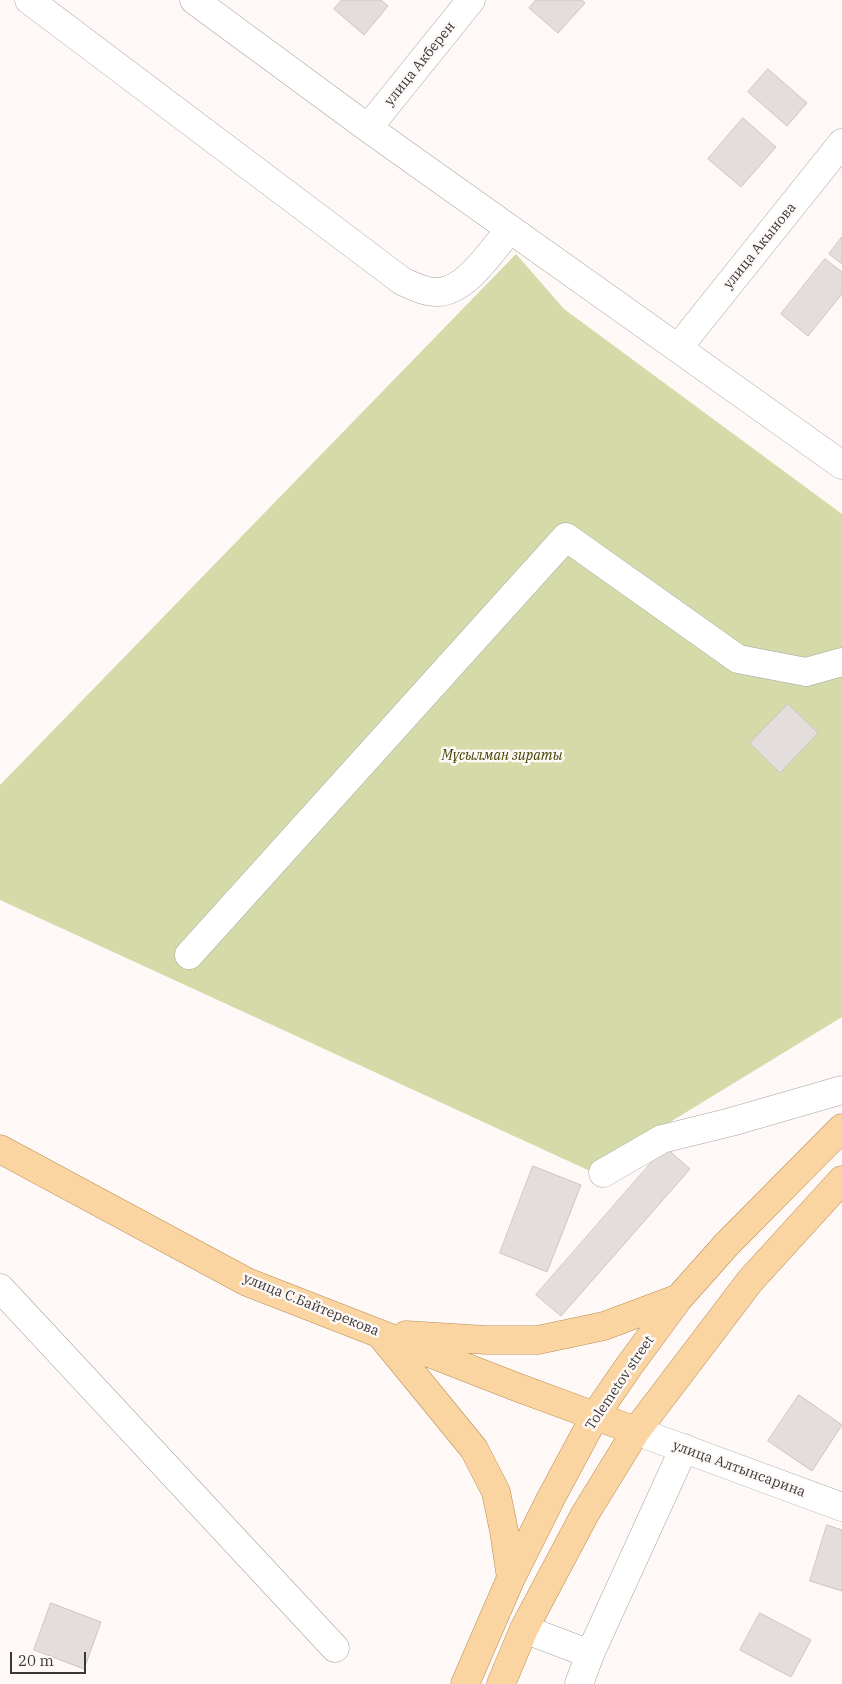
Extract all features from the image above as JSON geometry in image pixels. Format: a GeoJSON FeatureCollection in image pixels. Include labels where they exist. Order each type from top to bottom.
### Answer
{"type":"FeatureCollection","features":[{"type":"Feature","properties":{"kind":"main road","name":"Tolemetov street"},"geometry":{"type":"LineString","coordinates":[[465,1684],[511,1578],[596,1414],[680,1298],[727,1244],[842,1128]]}},
{"type":"Feature","properties":{"kind":"main road","name":"улица С.Байтерекова"},"geometry":{"type":"LineString","coordinates":[[0,1148],[247,1282],[519,1388],[596,1414],[636,1430]]}},
{"type":"Feature","properties":{"kind":"main road"},"geometry":{"type":"LineString","coordinates":[[501,1684],[524,1629],[586,1514],[636,1430],[750,1281],[842,1180]]}},
{"type":"Feature","properties":{"kind":"main road"},"geometry":{"type":"LineString","coordinates":[[379,1333],[486,1340],[538,1340],[604,1326],[680,1298]]}},
{"type":"Feature","properties":{"kind":"main road"},"geometry":{"type":"LineString","coordinates":[[379,1333],[474,1448],[496,1492],[511,1578]]}},
{"type":"Feature","properties":{"kind":"street"},"geometry":{"type":"LineString","coordinates":[[28,0],[394,275],[418,288],[438,292],[452,289],[471,275],[510,229]]}},
{"type":"Feature","properties":{"kind":"street"},"geometry":{"type":"LineString","coordinates":[[194,0],[368,128],[842,465]]}},
{"type":"Feature","properties":{"kind":"street","name":"улица Акберен"},"geometry":{"type":"LineString","coordinates":[[368,128],[471,0]]}},
{"type":"Feature","properties":{"kind":"street","name":"улица Акынова"},"geometry":{"type":"LineString","coordinates":[[678,348],[842,143]]}},
{"type":"Feature","properties":{"kind":"street"},"geometry":{"type":"LineString","coordinates":[[189,955],[566,537],[738,659],[806,672],[842,662]]}},
{"type":"Feature","properties":{"kind":"street"},"geometry":{"type":"LineString","coordinates":[[603,1173],[662,1139],[731,1122],[842,1090]]}},
{"type":"Feature","properties":{"kind":"street"},"geometry":{"type":"LineString","coordinates":[[0,1288],[336,1648]]}},
{"type":"Feature","properties":{"kind":"street","name":"улица Алтынсарина"},"geometry":{"type":"LineString","coordinates":[[636,1430],[842,1507]]}},
{"type":"Feature","properties":{"kind":"street"},"geometry":{"type":"LineString","coordinates":[[578,1684],[684,1448]]}},
{"type":"Feature","properties":{"kind":"street"},"geometry":{"type":"LineString","coordinates":[[524,1629],[590,1654]]}},
{"type":"Feature","properties":{"kind":"green space","name":"Мұсылман зираты"},"geometry":{"type":"Polygon","coordinates":[[[516,254],[564,309],[842,514],[842,1017],[590,1171],[0,900],[0,785],[516,254]]]}},
{"type":"Feature","properties":{"kind":"building"},"geometry":{"type":"Polygon","coordinates":[[[342,0],[381,0],[388,6],[364,35],[334,9],[342,0]]]}},
{"type":"Feature","properties":{"kind":"building"},"geometry":{"type":"Polygon","coordinates":[[[536,0],[582,0],[585,3],[558,33],[529,8],[536,0]]]}},
{"type":"Feature","properties":{"kind":"building"},"geometry":{"type":"Polygon","coordinates":[[[768,69],[807,103],[787,126],[748,92],[768,69]]]}},
{"type":"Feature","properties":{"kind":"building"},"geometry":{"type":"Polygon","coordinates":[[[743,118],[776,147],[741,187],[708,159],[743,118]]]}},
{"type":"Feature","properties":{"kind":"building"},"geometry":{"type":"Polygon","coordinates":[[[842,237],[842,264],[829,254],[842,237]]]}},
{"type":"Feature","properties":{"kind":"building"},"geometry":{"type":"Polygon","coordinates":[[[825,259],[842,272],[842,294],[808,336],[781,314],[825,259]]]}},
{"type":"Feature","properties":{"kind":"building"},"geometry":{"type":"Polygon","coordinates":[[[788,704],[818,733],[780,773],[750,743],[788,704]]]}},
{"type":"Feature","properties":{"kind":"building"},"geometry":{"type":"Polygon","coordinates":[[[665,1147],[690,1169],[561,1316],[536,1295],[665,1147]]]}},
{"type":"Feature","properties":{"kind":"building"},"geometry":{"type":"Polygon","coordinates":[[[533,1166],[581,1185],[547,1272],[500,1253],[533,1166]]]}},
{"type":"Feature","properties":{"kind":"building"},"geometry":{"type":"Polygon","coordinates":[[[799,1395],[842,1425],[812,1471],[768,1441],[799,1395]]]}},
{"type":"Feature","properties":{"kind":"building"},"geometry":{"type":"Polygon","coordinates":[[[827,1525],[842,1530],[842,1591],[810,1581],[827,1525]]]}},
{"type":"Feature","properties":{"kind":"building"},"geometry":{"type":"Polygon","coordinates":[[[51,1603],[101,1622],[84,1669],[34,1650],[51,1603]]]}},
{"type":"Feature","properties":{"kind":"building"},"geometry":{"type":"Polygon","coordinates":[[[760,1613],[811,1640],[791,1677],[740,1650],[760,1613]]]}}]}
